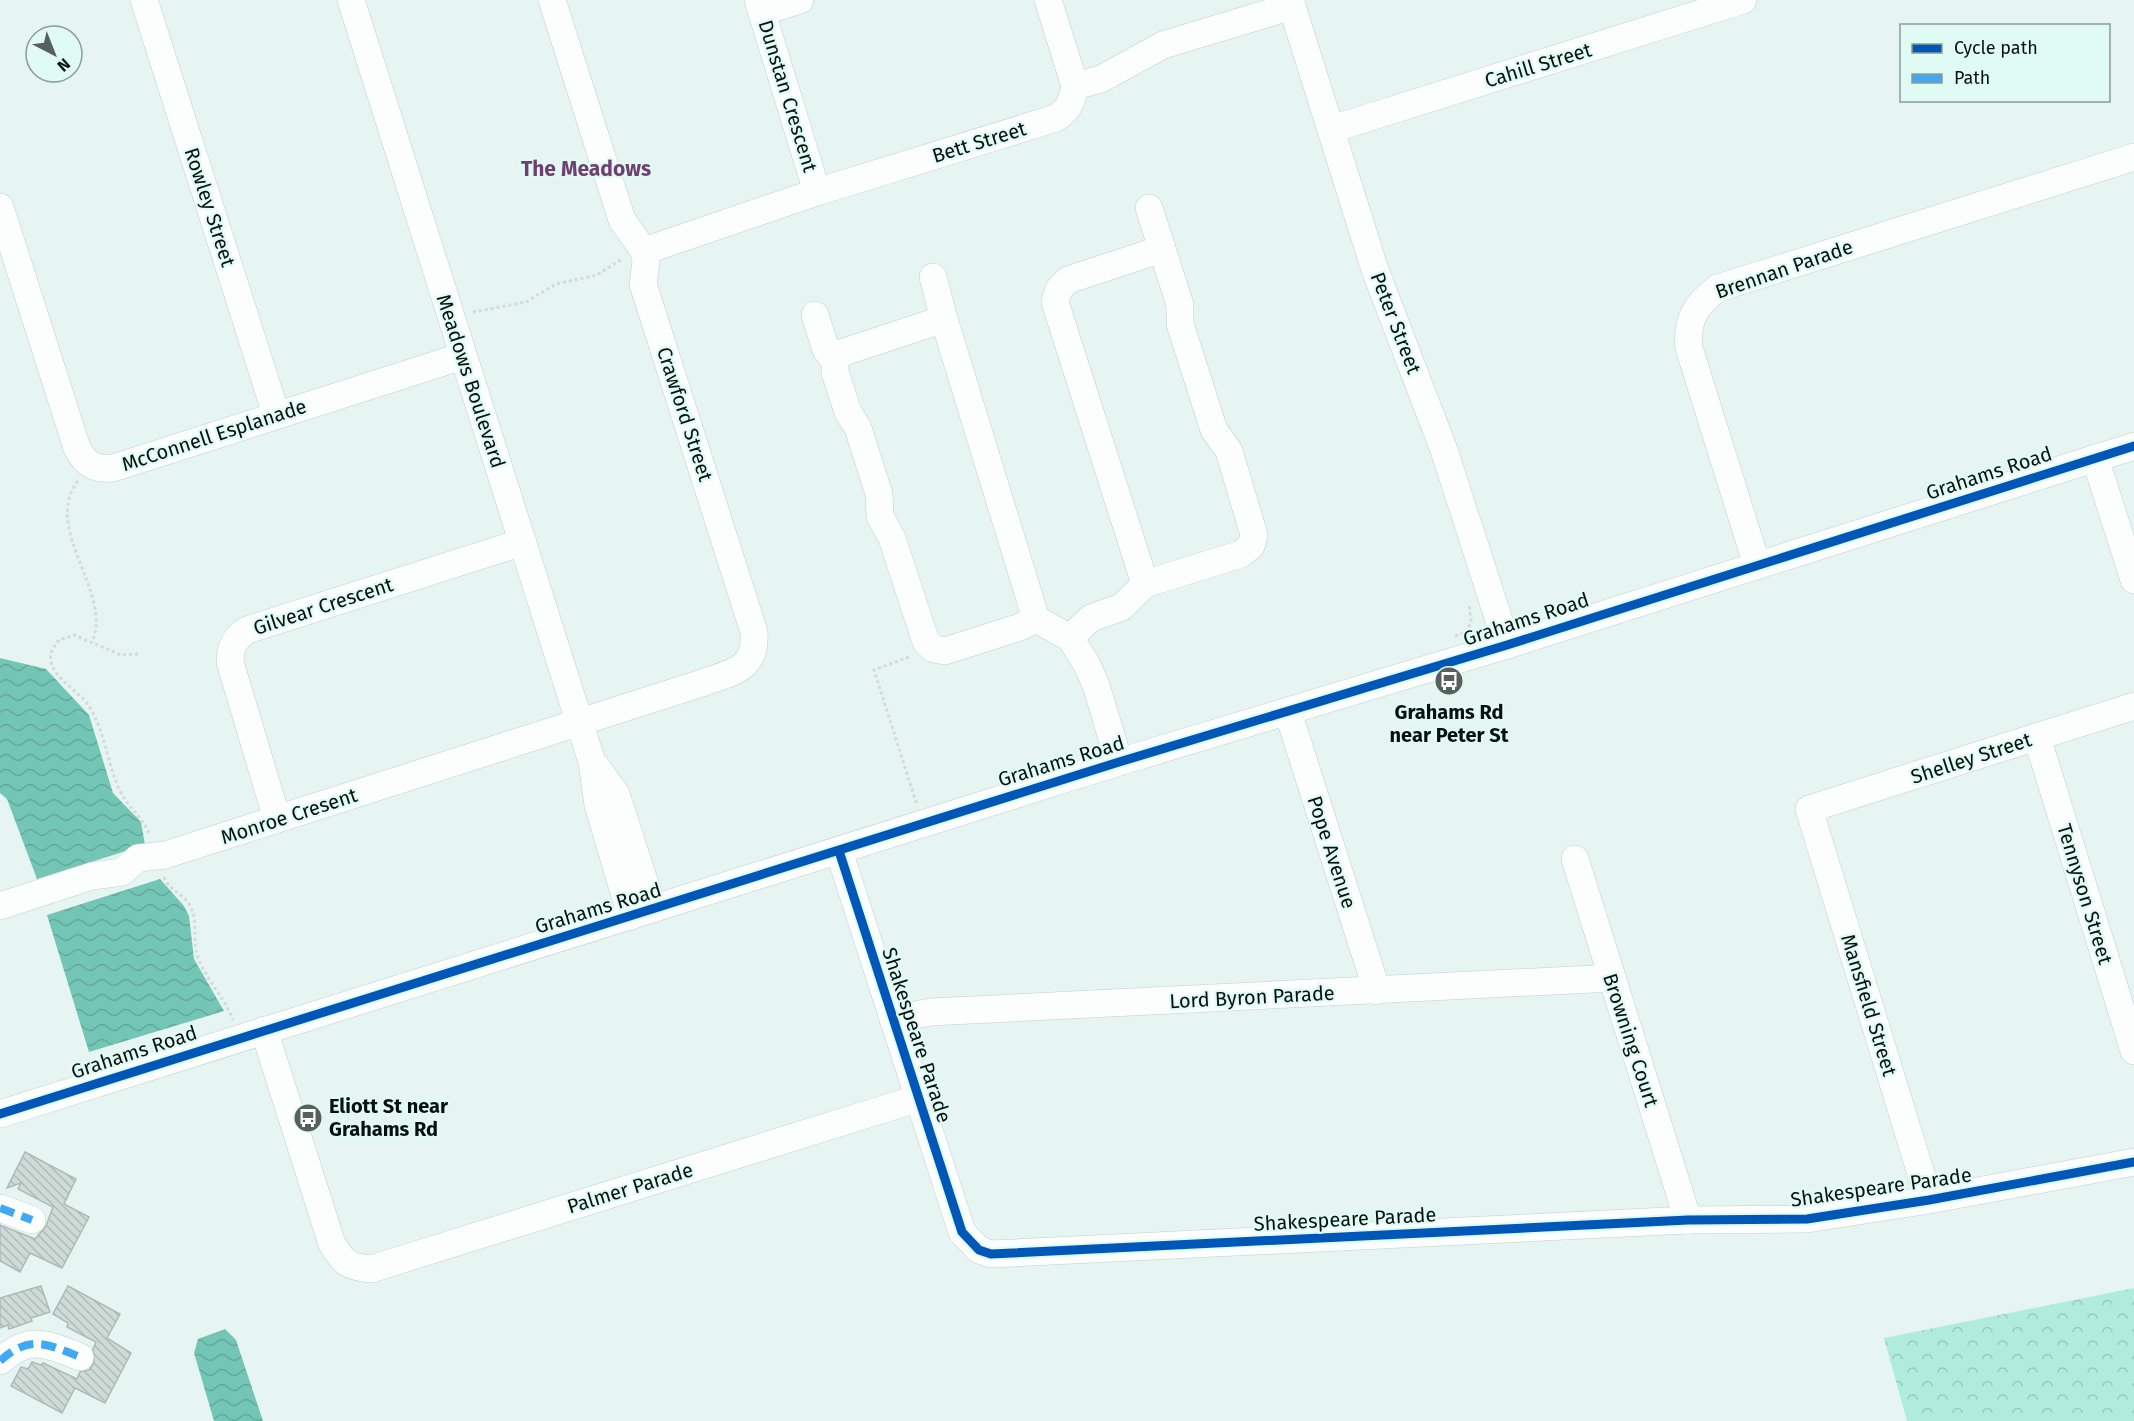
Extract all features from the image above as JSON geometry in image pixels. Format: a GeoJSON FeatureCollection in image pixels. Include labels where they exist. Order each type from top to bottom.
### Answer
{"type":"FeatureCollection","features":[{"type":"Feature","properties":{"kind":"street","name":"Rowley Street"},"geometry":{"type":"LineString","coordinates":[[144,0],[276,414]]}},
{"type":"Feature","properties":{"kind":"street","name":"Meadows Boulevard"},"geometry":{"type":"LineString","coordinates":[[351,0],[580,722],[592,762],[598,805],[642,913]]}},
{"type":"Feature","properties":{"kind":"street"},"geometry":{"type":"LineString","coordinates":[[552,0],[622,220],[644,251]]}},
{"type":"Feature","properties":{"kind":"street"},"geometry":{"type":"LineString","coordinates":[[760,6],[800,0]]}},
{"type":"Feature","properties":{"kind":"street"},"geometry":{"type":"LineString","coordinates":[[1048,0],[1075,86],[1101,79],[1164,45],[1291,3]]}},
{"type":"Feature","properties":{"kind":"street","name":"Cahill Street"},"geometry":{"type":"LineString","coordinates":[[1332,129],[1743,0]]}},
{"type":"Feature","properties":{"kind":"street","name":"Peter Street"},"geometry":{"type":"LineString","coordinates":[[1291,3],[1375,270],[1444,450],[1507,645]]}},
{"type":"Feature","properties":{"kind":"street","name":"Dunstan Crescent"},"geometry":{"type":"LineString","coordinates":[[760,6],[817,192]]}},
{"type":"Feature","properties":{"kind":"street","name":"Bett Street"},"geometry":{"type":"LineString","coordinates":[[644,251],[817,192],[1056,118],[1067,111],[1073,100],[1075,86]]}},
{"type":"Feature","properties":{"kind":"street","name":"Brennan Parade"},"geometry":{"type":"LineString","coordinates":[[1757,565],[1689,348],[1687,331],[1692,313],[1704,298],[1718,288],[2134,157]]}},
{"type":"Feature","properties":{"kind":"street"},"geometry":{"type":"LineString","coordinates":[[0,207],[77,448],[82,459],[90,465]]}},
{"type":"Feature","properties":{"kind":"street"},"geometry":{"type":"LineString","coordinates":[[1070,638],[1091,618],[1122,607],[1145,584],[1241,554],[1251,546],[1254,535],[1229,451],[1214,430],[1210,419],[1180,324],[1180,305],[1149,208]]}},
{"type":"Feature","properties":{"kind":"street"},"geometry":{"type":"LineString","coordinates":[[1145,584],[1055,302],[1059,289],[1068,280],[1162,249]]}},
{"type":"Feature","properties":{"kind":"street","name":"Crawford Street"},"geometry":{"type":"LineString","coordinates":[[580,722],[738,670],[749,661],[755,647],[754,632],[643,284],[646,262],[644,251]]}},
{"type":"Feature","properties":{"kind":"street"},"geometry":{"type":"LineString","coordinates":[[933,277],[1036,619],[1070,638],[1096,685],[1119,762]]}},
{"type":"Feature","properties":{"kind":"street"},"geometry":{"type":"LineString","coordinates":[[814,315],[826,350],[835,361]]}},
{"type":"Feature","properties":{"kind":"street"},"geometry":{"type":"LineString","coordinates":[[944,319],[849,349],[841,353],[835,361],[835,372],[848,411],[858,428],[879,494],[880,516],[892,538],[926,642],[934,649],[945,651],[1020,627],[1036,619]]}},
{"type":"Feature","properties":{"kind":"street","name":"McConnell Esplanade"},"geometry":{"type":"LineString","coordinates":[[90,465],[101,469],[112,468],[464,356]]}},
{"type":"Feature","properties":{"kind":"street","name":"Grahams Road"},"geometry":{"type":"LineString","coordinates":[[0,1114],[1119,762],[1507,645],[2134,446]]}},
{"type":"Feature","properties":{"kind":"street"},"geometry":{"type":"LineString","coordinates":[[2095,458],[2134,580]]}},
{"type":"Feature","properties":{"kind":"street","name":"Gilvear Crescent"},"geometry":{"type":"LineString","coordinates":[[278,819],[230,662],[230,653],[239,635],[247,630],[523,542]]}},
{"type":"Feature","properties":{"kind":"street","name":"Shelley Street"},"geometry":{"type":"LineString","coordinates":[[1809,809],[2134,706]]}},
{"type":"Feature","properties":{"kind":"street","name":"Pope Avenue"},"geometry":{"type":"LineString","coordinates":[[1288,712],[1377,991]]}},
{"type":"Feature","properties":{"kind":"street","name":"Monroe Cresent"},"geometry":{"type":"LineString","coordinates":[[0,906],[92,876],[122,872],[138,858],[166,855],[580,722]]}},
{"type":"Feature","properties":{"kind":"street","name":"Tennyson Street"},"geometry":{"type":"LineString","coordinates":[[2037,737],[2134,1051]]}},
{"type":"Feature","properties":{"kind":"street","name":"Mansfield Street"},"geometry":{"type":"LineString","coordinates":[[1809,809],[1929,1200]]}},
{"type":"Feature","properties":{"kind":"street","name":"Shakespeare Parade"},"geometry":{"type":"LineString","coordinates":[[839,851],[962,1232],[979,1250],[991,1254],[1688,1220],[1807,1219],[1929,1200],[2134,1162]]}},
{"type":"Feature","properties":{"kind":"street","name":"Browning Court"},"geometry":{"type":"LineString","coordinates":[[1575,859],[1688,1220]]}},
{"type":"Feature","properties":{"kind":"street","name":"Lord Byron Parade"},"geometry":{"type":"LineString","coordinates":[[893,1019],[931,1012],[1612,978]]}},
{"type":"Feature","properties":{"kind":"street","name":"Palmer Parade"},"geometry":{"type":"LineString","coordinates":[[264,1030],[332,1244],[342,1261],[356,1268],[371,1269],[919,1098]]}},
{"type":"Feature","properties":{"kind":"street"},"geometry":{"type":"LineString","coordinates":[[0,1208],[32,1220]]}},
{"type":"Feature","properties":{"kind":"street"},"geometry":{"type":"LineString","coordinates":[[0,1361],[12,1350],[42,1342],[80,1357]]}},
{"type":"Feature","properties":{"kind":"path"},"geometry":{"type":"LineString","coordinates":[[452,319],[490,308],[526,302],[556,284],[597,274],[617,261],[644,251]]}},
{"type":"Feature","properties":{"kind":"path"},"geometry":{"type":"LineString","coordinates":[[90,465],[72,488],[67,514],[69,529],[96,614],[97,630],[92,642]]}},
{"type":"Feature","properties":{"kind":"path"},"geometry":{"type":"LineString","coordinates":[[138,654],[121,655],[74,635],[66,636],[53,646],[51,664],[88,704],[98,723],[120,791],[143,820],[152,840],[162,837],[173,871],[163,874],[167,885],[189,902],[193,911],[194,940],[200,962],[228,1008],[237,1038]]}},
{"type":"Feature","properties":{"kind":"path"},"geometry":{"type":"LineString","coordinates":[[923,823],[874,670],[934,649]]}},
{"type":"Feature","properties":{"kind":"green space"},"geometry":{"type":"Polygon","coordinates":[[[2134,1288],[2134,1421],[1907,1421],[1884,1338],[2134,1288]]]}},
{"type":"Feature","properties":{"kind":"water"},"geometry":{"type":"Polygon","coordinates":[[[0,658],[46,669],[89,715],[113,793],[141,822],[145,845],[37,879],[7,799],[0,793],[0,658]]]}},
{"type":"Feature","properties":{"kind":"water"},"geometry":{"type":"Polygon","coordinates":[[[160,879],[184,906],[189,916],[194,959],[224,1011],[89,1052],[47,915],[160,879]]]}},
{"type":"Feature","properties":{"kind":"water"},"geometry":{"type":"Polygon","coordinates":[[[225,1329],[236,1340],[263,1421],[214,1421],[194,1353],[198,1339],[225,1329]]]}},
{"type":"Feature","properties":{"kind":"building"},"geometry":{"type":"Polygon","coordinates":[[[25,1152],[76,1179],[64,1204],[89,1217],[62,1268],[30,1253],[20,1272],[0,1261],[0,1225],[35,1239],[46,1226],[53,1207],[18,1189],[21,1183],[7,1188],[25,1152]]]}},
{"type":"Feature","properties":{"kind":"building"},"geometry":{"type":"Polygon","coordinates":[[[41,1286],[50,1312],[9,1329],[8,1325],[0,1328],[0,1298],[41,1286]]]}},
{"type":"Feature","properties":{"kind":"building"},"geometry":{"type":"Polygon","coordinates":[[[68,1286],[120,1314],[107,1338],[131,1353],[105,1403],[75,1388],[62,1413],[11,1386],[21,1367],[28,1369],[32,1362],[41,1365],[43,1363],[77,1379],[80,1372],[89,1370],[94,1363],[93,1349],[96,1342],[67,1327],[68,1323],[53,1314],[68,1286]]]}},
{"type":"Feature","properties":{"kind":"marked path"},"geometry":{"type":"LineString","coordinates":[[0,1208],[32,1220]]}},
{"type":"Feature","properties":{"kind":"marked path"},"geometry":{"type":"LineString","coordinates":[[0,1361],[21,1347],[30,1344],[48,1345],[80,1357]]}},
{"type":"Feature","properties":{"kind":"cycle path"},"geometry":{"type":"LineString","coordinates":[[0,1114],[1119,762],[1507,645],[2134,446]]}},
{"type":"Feature","properties":{"kind":"cycle path"},"geometry":{"type":"LineString","coordinates":[[839,851],[962,1232],[979,1250],[991,1254],[1688,1220],[1807,1219],[1929,1200],[2134,1162]]}},
{"type":"Feature","properties":{"kind":"place","name":"Grahams Rd near Peter St"},"geometry":{"type":"Point","coordinates":[1449,681]}},
{"type":"Feature","properties":{"kind":"place","name":"Eliott St near Grahams Rd"},"geometry":{"type":"Point","coordinates":[308,1118]}},
{"type":"Feature","properties":{"kind":"district","name":"The Meadows"},"geometry":{"type":"Point","coordinates":[586,169]}}]}
